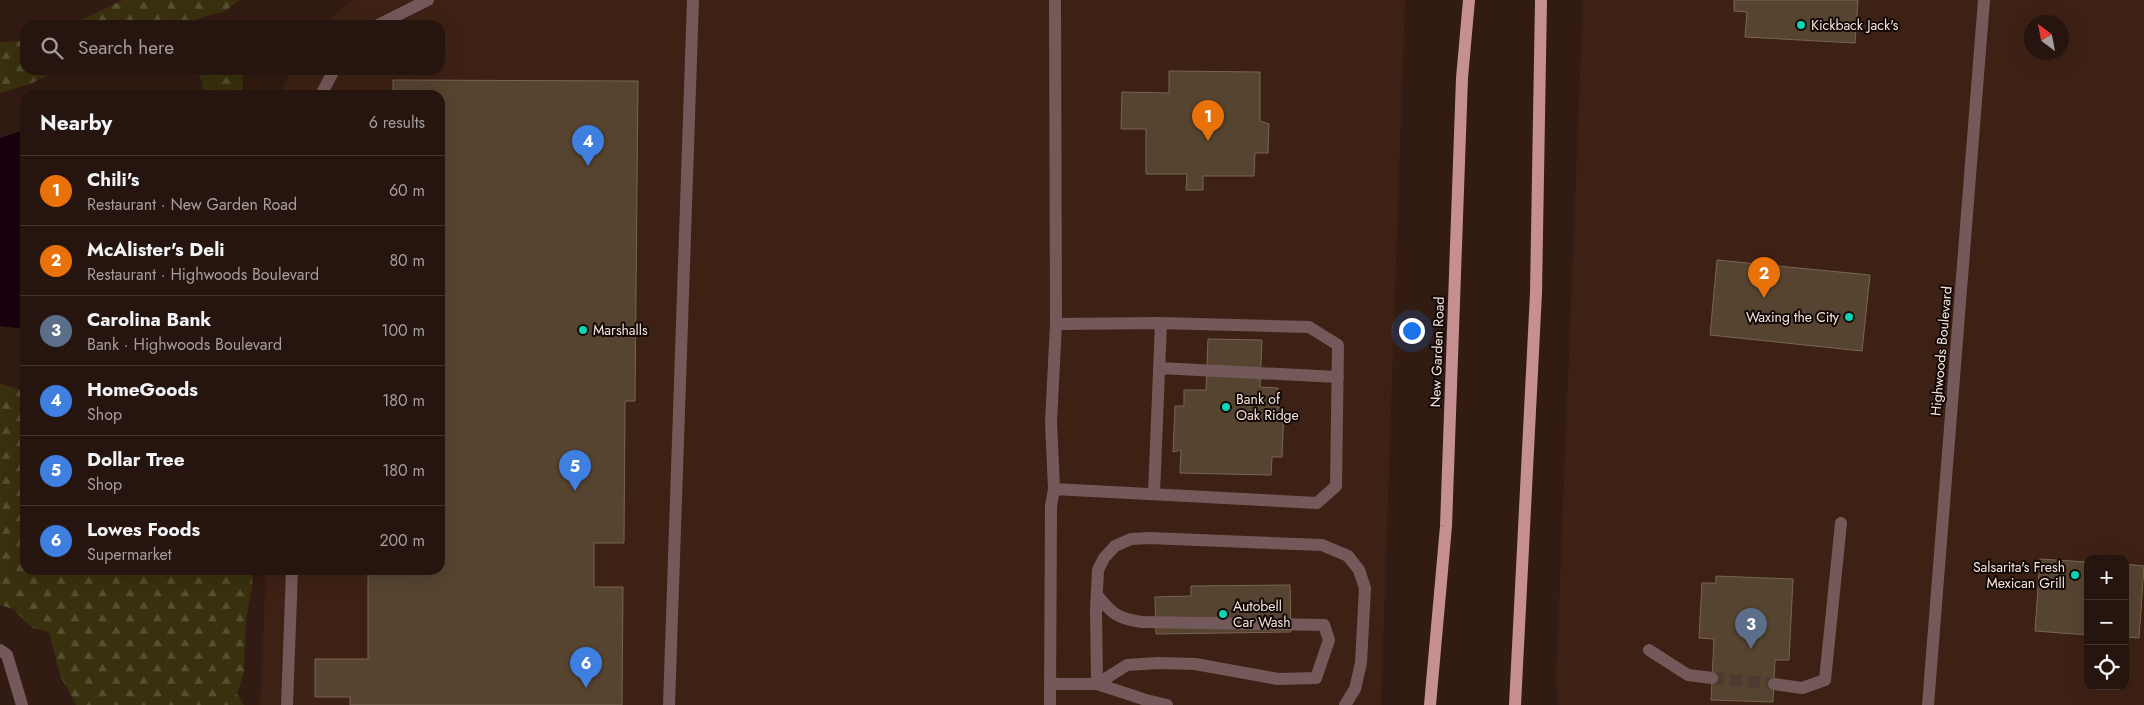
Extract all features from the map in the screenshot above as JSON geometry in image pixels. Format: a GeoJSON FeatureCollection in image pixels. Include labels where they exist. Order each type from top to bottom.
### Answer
{"type":"FeatureCollection","features":[{"type":"Feature","properties":{"kind":"main road","name":"New Garden Road"},"geometry":{"type":"LineString","coordinates":[[1430,705],[1446,526],[1462,78],[1469,0]]}},
{"type":"Feature","properties":{"kind":"main road"},"geometry":{"type":"LineString","coordinates":[[1515,705],[1536,293],[1541,0]]}},
{"type":"Feature","properties":{"kind":"street"},"geometry":{"type":"LineString","coordinates":[[388,20],[428,0]]}},
{"type":"Feature","properties":{"kind":"street"},"geometry":{"type":"LineString","coordinates":[[669,705],[693,0]]}},
{"type":"Feature","properties":{"kind":"street"},"geometry":{"type":"LineString","coordinates":[[1050,705],[1052,506],[1054,488],[1051,422],[1056,324],[1055,0]]}},
{"type":"Feature","properties":{"kind":"street","name":"Highwoods Boulevard"},"geometry":{"type":"LineString","coordinates":[[1928,705],[1984,0]]}},
{"type":"Feature","properties":{"kind":"street"},"geometry":{"type":"LineString","coordinates":[[324,90],[331,75]]}},
{"type":"Feature","properties":{"kind":"street"},"geometry":{"type":"LineString","coordinates":[[1054,488],[1317,503],[1336,486],[1338,377],[1338,345],[1309,327],[1161,323],[1056,324]]}},
{"type":"Feature","properties":{"kind":"street"},"geometry":{"type":"LineString","coordinates":[[1154,493],[1161,323]]}},
{"type":"Feature","properties":{"kind":"street"},"geometry":{"type":"LineString","coordinates":[[1159,368],[1338,377]]}},
{"type":"Feature","properties":{"kind":"street"},"geometry":{"type":"LineString","coordinates":[[1774,684],[1802,688],[1825,680],[1841,524]]}},
{"type":"Feature","properties":{"kind":"street"},"geometry":{"type":"LineString","coordinates":[[1097,684],[1098,570],[1104,558],[1115,546],[1131,539],[1322,545],[1348,556],[1359,570],[1365,588],[1361,663],[1355,689],[1345,705]]}},
{"type":"Feature","properties":{"kind":"street"},"geometry":{"type":"LineString","coordinates":[[287,705],[292,575]]}},
{"type":"Feature","properties":{"kind":"street"},"geometry":{"type":"LineString","coordinates":[[1097,595],[1110,611],[1126,620],[1142,622],[1324,625],[1330,640],[1316,678],[1278,680],[1195,664],[1158,664],[1128,665],[1097,684]]}},
{"type":"Feature","properties":{"kind":"street"},"geometry":{"type":"LineString","coordinates":[[0,650],[7,654],[22,705]]}},
{"type":"Feature","properties":{"kind":"street"},"geometry":{"type":"LineString","coordinates":[[1649,650],[1688,675],[1712,678]]}},
{"type":"Feature","properties":{"kind":"street"},"geometry":{"type":"LineString","coordinates":[[1050,684],[1097,684],[1167,705]]}},
{"type":"Feature","properties":{"kind":"shaded area"},"geometry":{"type":"Polygon","coordinates":[[[354,0],[1405,0],[1381,705],[260,705],[266,575],[445,575],[445,90],[283,90],[284,84],[290,75],[445,75],[445,20],[327,20],[354,0]]]}},
{"type":"Feature","properties":{"kind":"shaded area"},"geometry":{"type":"Polygon","coordinates":[[[1583,0],[2144,0],[2144,705],[1558,705],[1556,680],[1583,0]]]}},
{"type":"Feature","properties":{"kind":"shaded area"},"geometry":{"type":"Polygon","coordinates":[[[20,132],[20,328],[0,326],[0,138],[20,132]]]}},
{"type":"Feature","properties":{"kind":"green space"},"geometry":{"type":"Polygon","coordinates":[[[123,0],[242,0],[224,12],[196,20],[81,20],[123,0]]]}},
{"type":"Feature","properties":{"kind":"green space"},"geometry":{"type":"Polygon","coordinates":[[[20,41],[20,75],[49,75],[30,84],[0,93],[0,42],[20,41]]]}},
{"type":"Feature","properties":{"kind":"green space"},"geometry":{"type":"Polygon","coordinates":[[[199,75],[243,75],[243,90],[203,90],[199,75]]]}},
{"type":"Feature","properties":{"kind":"green space"},"geometry":{"type":"Polygon","coordinates":[[[0,383],[20,390],[20,575],[253,575],[246,619],[244,672],[237,694],[244,705],[76,705],[60,675],[49,632],[32,628],[13,609],[0,605],[0,383]]]}},
{"type":"Feature","properties":{"kind":"building","name":"Kickback Jack's"},"geometry":{"type":"Polygon","coordinates":[[[1734,0],[1858,0],[1855,43],[1745,37],[1747,12],[1734,11],[1734,0]]]}},
{"type":"Feature","properties":{"kind":"building"},"geometry":{"type":"Polygon","coordinates":[[[1169,71],[1260,72],[1260,121],[1269,124],[1268,153],[1255,153],[1254,176],[1203,176],[1203,190],[1186,190],[1187,174],[1146,174],[1146,129],[1121,129],[1122,92],[1169,93],[1169,71]]]}},
{"type":"Feature","properties":{"kind":"building"},"geometry":{"type":"Polygon","coordinates":[[[393,80],[638,81],[635,401],[625,401],[624,543],[594,543],[594,587],[623,587],[622,705],[350,705],[350,697],[315,697],[315,659],[368,659],[368,575],[445,575],[445,90],[393,90],[393,80]]]}},
{"type":"Feature","properties":{"kind":"building"},"geometry":{"type":"Polygon","coordinates":[[[1717,260],[1870,275],[1862,351],[1710,335],[1717,260]]]}},
{"type":"Feature","properties":{"kind":"building","name":"Bank of Oak Ridge"},"geometry":{"type":"Polygon","coordinates":[[[1208,339],[1262,340],[1260,387],[1278,388],[1277,407],[1284,408],[1282,457],[1272,457],[1271,475],[1180,473],[1181,450],[1173,452],[1175,406],[1184,406],[1184,390],[1206,390],[1208,339]]]}},
{"type":"Feature","properties":{"kind":"building"},"geometry":{"type":"Polygon","coordinates":[[[2040,559],[2084,562],[2084,635],[2035,631],[2040,559]]]}},
{"type":"Feature","properties":{"kind":"building"},"geometry":{"type":"Polygon","coordinates":[[[2129,564],[2144,566],[2139,638],[2129,637],[2129,564]]]}},
{"type":"Feature","properties":{"kind":"building"},"geometry":{"type":"Polygon","coordinates":[[[1716,576],[1793,579],[1789,660],[1775,660],[1773,702],[1711,700],[1714,639],[1699,638],[1702,583],[1716,583],[1716,576]]]}},
{"type":"Feature","properties":{"kind":"building","name":"Autobell Car Wash"},"geometry":{"type":"Polygon","coordinates":[[[1290,585],[1291,632],[1156,634],[1155,597],[1191,596],[1191,586],[1290,585]]]}},
{"type":"Feature","properties":{"kind":"tunnel"},"geometry":{"type":"LineString","coordinates":[[1712,678],[1774,684]]}},
{"type":"Feature","properties":{"kind":"place","name":"Kickback Jack's"},"geometry":{"type":"Point","coordinates":[1801,25]}},
{"type":"Feature","properties":{"kind":"place","name":"Chili's"},"geometry":{"type":"Point","coordinates":[1208,141]}},
{"type":"Feature","properties":{"kind":"place","name":"HomeGoods"},"geometry":{"type":"Point","coordinates":[588,166]}},
{"type":"Feature","properties":{"kind":"place","name":"McAlister's Deli"},"geometry":{"type":"Point","coordinates":[1764,298]}},
{"type":"Feature","properties":{"kind":"place","name":"Waxing the City"},"geometry":{"type":"Point","coordinates":[1849,317]}},
{"type":"Feature","properties":{"kind":"place","name":"Marshalls"},"geometry":{"type":"Point","coordinates":[583,330]}},
{"type":"Feature","properties":{"kind":"place","name":"Bank of Oak Ridge"},"geometry":{"type":"Point","coordinates":[1226,407]}},
{"type":"Feature","properties":{"kind":"place","name":"Dollar Tree"},"geometry":{"type":"Point","coordinates":[575,491]}},
{"type":"Feature","properties":{"kind":"place","name":"Salsarita's Fresh Mexican Grill"},"geometry":{"type":"Point","coordinates":[2075,575]}},
{"type":"Feature","properties":{"kind":"place","name":"Autobell Car Wash"},"geometry":{"type":"Point","coordinates":[1223,614]}},
{"type":"Feature","properties":{"kind":"place","name":"Carolina Bank"},"geometry":{"type":"Point","coordinates":[1751,649]}},
{"type":"Feature","properties":{"kind":"place","name":"Lowes Foods"},"geometry":{"type":"Point","coordinates":[586,688]}}]}
